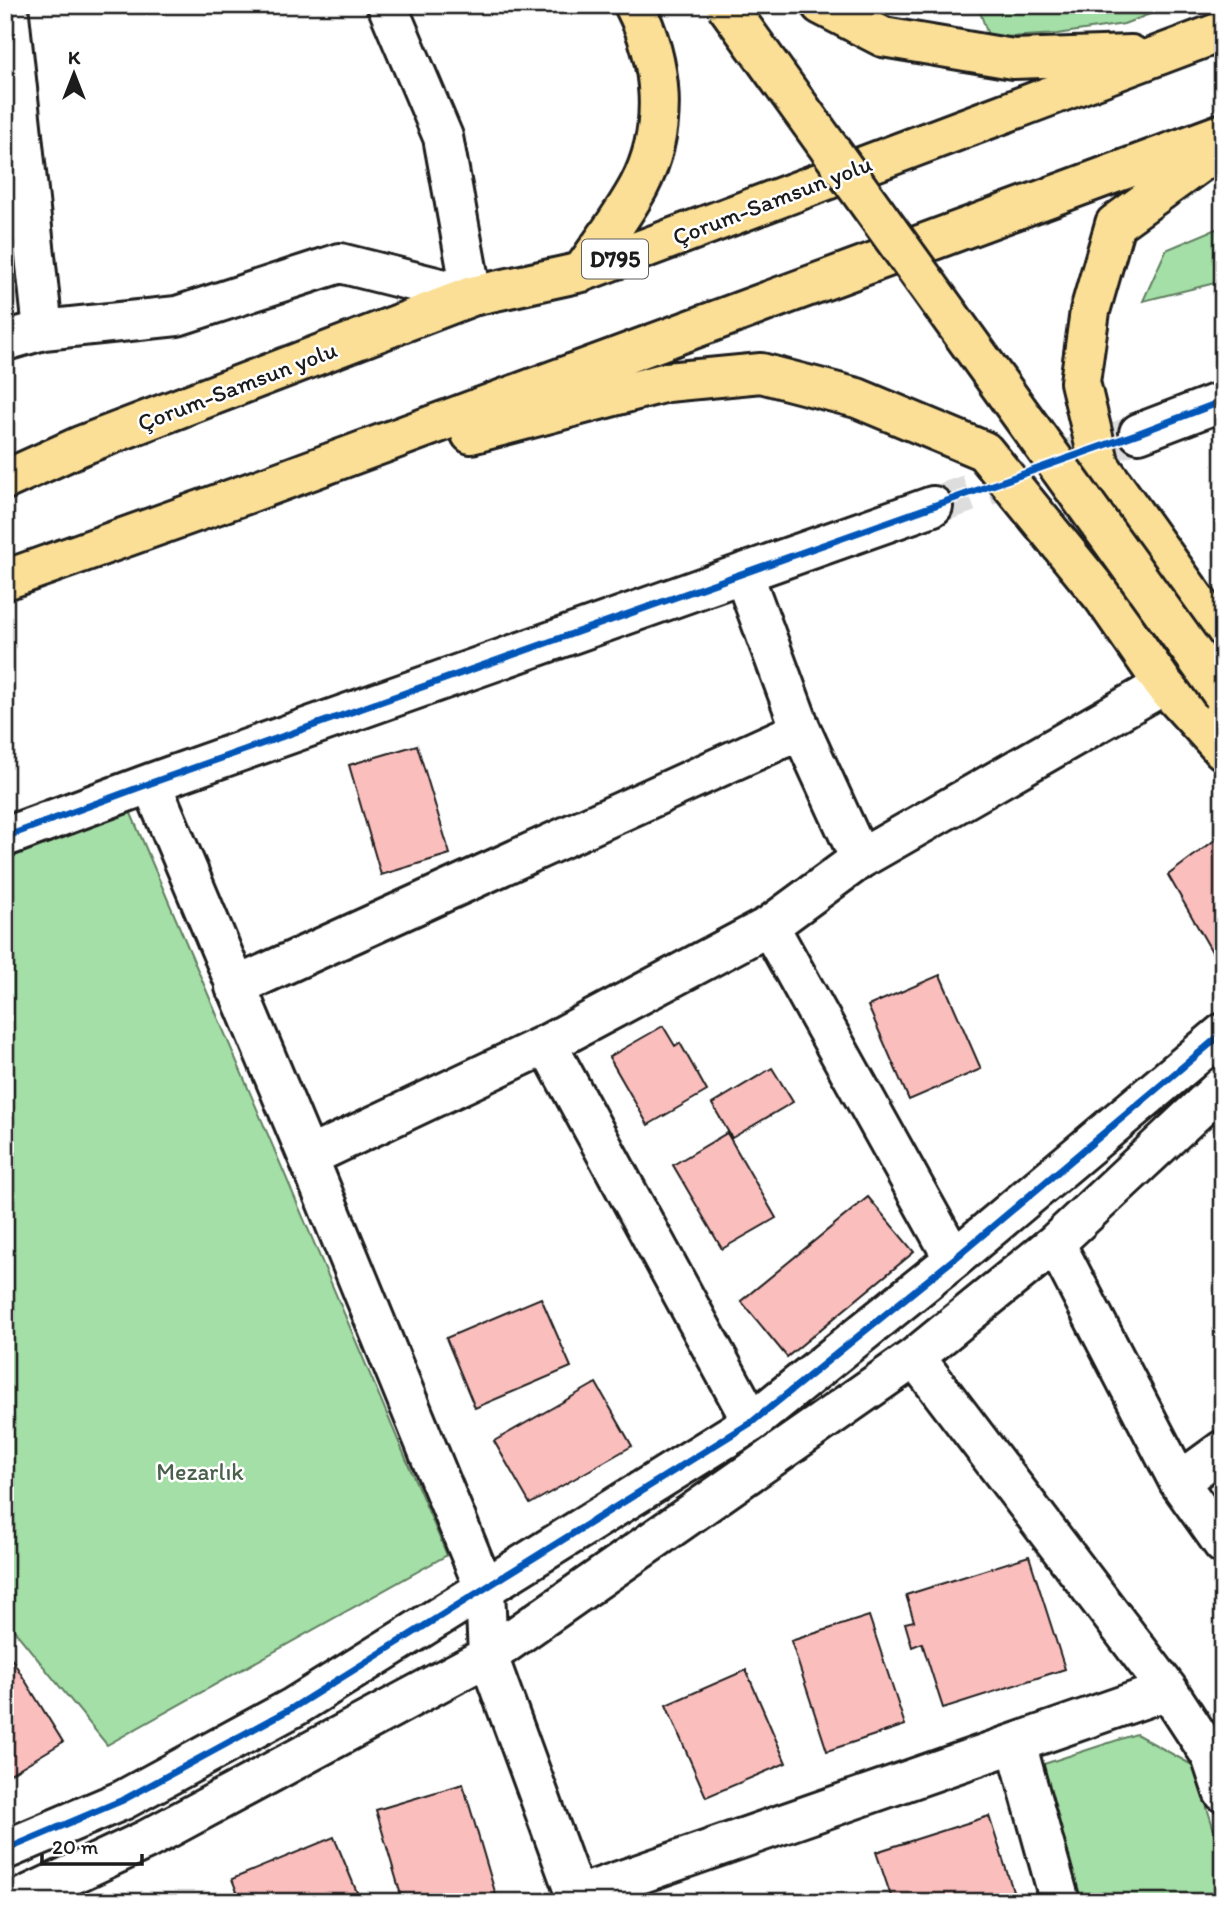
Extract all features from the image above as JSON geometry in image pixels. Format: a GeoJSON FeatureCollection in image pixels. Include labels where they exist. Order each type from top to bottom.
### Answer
{"type":"FeatureCollection","features":[{"type":"Feature","properties":{"kind":"main road"},"geometry":{"type":"LineString","coordinates":[[582,272],[639,186],[656,142],[660,96],[655,58],[634,5]]}},
{"type":"Feature","properties":{"kind":"main road"},"geometry":{"type":"LineString","coordinates":[[726,5],[1223,695]]}},
{"type":"Feature","properties":{"kind":"main road"},"geometry":{"type":"LineString","coordinates":[[821,5],[884,37],[1013,59],[1161,54]]}},
{"type":"Feature","properties":{"kind":"main road","name":"Çorum-Samsun yolu"},"geometry":{"type":"LineString","coordinates":[[5,480],[80,446],[472,296],[582,272],[1223,31]]}},
{"type":"Feature","properties":{"kind":"main road"},"geometry":{"type":"LineString","coordinates":[[5,580],[249,493],[1223,133]]}},
{"type":"Feature","properties":{"kind":"main road"},"geometry":{"type":"LineString","coordinates":[[1223,149],[1202,161],[1115,224],[1090,311],[1080,382],[1100,466],[1223,638]]}},
{"type":"Feature","properties":{"kind":"main road"},"geometry":{"type":"LineString","coordinates":[[249,493],[667,382],[761,373],[858,398],[984,451],[1102,597],[1164,685],[1223,750]]}},
{"type":"Feature","properties":{"kind":"street"},"geometry":{"type":"LineString","coordinates":[[8,5],[43,330]]}},
{"type":"Feature","properties":{"kind":"street"},"geometry":{"type":"LineString","coordinates":[[5,341],[43,330],[177,316],[340,263],[472,296],[443,136],[387,5]]}},
{"type":"Feature","properties":{"kind":"street"},"geometry":{"type":"LineString","coordinates":[[1139,433],[1223,401]]}},
{"type":"Feature","properties":{"kind":"street"},"geometry":{"type":"LineString","coordinates":[[5,837],[933,506]]}},
{"type":"Feature","properties":{"kind":"street"},"geometry":{"type":"LineString","coordinates":[[743,573],[802,730],[860,859]]}},
{"type":"Feature","properties":{"kind":"street"},"geometry":{"type":"LineString","coordinates":[[308,1157],[547,1044],[769,926],[860,859],[1164,685]]}},
{"type":"Feature","properties":{"kind":"street"},"geometry":{"type":"LineString","coordinates":[[235,987],[802,730]]}},
{"type":"Feature","properties":{"kind":"street"},"geometry":{"type":"LineString","coordinates":[[151,783],[485,1590],[488,1656],[577,1899],[1168,1690]]}},
{"type":"Feature","properties":{"kind":"street"},"geometry":{"type":"LineString","coordinates":[[769,926],[954,1259]]}},
{"type":"Feature","properties":{"kind":"street"},"geometry":{"type":"LineString","coordinates":[[5,1850],[123,1800],[294,1707],[752,1422],[954,1259],[1223,1033]]}},
{"type":"Feature","properties":{"kind":"street"},"geometry":{"type":"LineString","coordinates":[[547,1044],[752,1422]]}},
{"type":"Feature","properties":{"kind":"street"},"geometry":{"type":"LineString","coordinates":[[13,1902],[146,1840],[488,1656],[915,1357],[1055,1242],[1223,1086]]}},
{"type":"Feature","properties":{"kind":"street"},"geometry":{"type":"LineString","coordinates":[[1055,1242],[1179,1482],[1223,1544]]}},
{"type":"Feature","properties":{"kind":"street"},"geometry":{"type":"LineString","coordinates":[[915,1357],[1168,1690],[1219,1766]]}},
{"type":"Feature","properties":{"kind":"street"},"geometry":{"type":"LineString","coordinates":[[1179,1482],[1223,1450]]}},
{"type":"Feature","properties":{"kind":"street"},"geometry":{"type":"LineString","coordinates":[[1016,1742],[1060,1902]]}},
{"type":"Feature","properties":{"kind":"green space"},"geometry":{"type":"Polygon","coordinates":[[[988,5],[1173,5],[1124,24],[1057,34],[989,38],[979,9],[988,5]]]}},
{"type":"Feature","properties":{"kind":"green space"},"geometry":{"type":"Polygon","coordinates":[[[5,85],[22,280],[5,287],[5,85]]]}},
{"type":"Feature","properties":{"kind":"green space"},"geometry":{"type":"Polygon","coordinates":[[[1223,226],[1223,281],[1143,301],[1166,250],[1223,226]]]}},
{"type":"Feature","properties":{"kind":"green space","name":"Mezarlık"},"geometry":{"type":"Polygon","coordinates":[[[127,804],[447,1555],[107,1745],[5,1619],[5,854],[127,804]]]}},
{"type":"Feature","properties":{"kind":"green space"},"geometry":{"type":"Polygon","coordinates":[[[1136,1734],[1194,1766],[1223,1859],[1223,1902],[1079,1902],[1038,1766],[1136,1734]]]}},
{"type":"Feature","properties":{"kind":"building"},"geometry":{"type":"Polygon","coordinates":[[[417,745],[450,854],[381,875],[349,765],[417,745]]]}},
{"type":"Feature","properties":{"kind":"building"},"geometry":{"type":"Polygon","coordinates":[[[1223,834],[1223,971],[1168,875],[1223,834]]]}},
{"type":"Feature","properties":{"kind":"building"},"geometry":{"type":"Polygon","coordinates":[[[940,975],[981,1069],[909,1100],[868,1006],[940,975]]]}},
{"type":"Feature","properties":{"kind":"building"},"geometry":{"type":"Polygon","coordinates":[[[663,1026],[675,1046],[680,1043],[707,1091],[648,1125],[609,1057],[663,1026]]]}},
{"type":"Feature","properties":{"kind":"building"},"geometry":{"type":"Polygon","coordinates":[[[772,1068],[793,1102],[732,1138],[712,1104],[772,1068]]]}},
{"type":"Feature","properties":{"kind":"building"},"geometry":{"type":"Polygon","coordinates":[[[727,1133],[776,1218],[722,1249],[673,1165],[727,1133]]]}},
{"type":"Feature","properties":{"kind":"building"},"geometry":{"type":"Polygon","coordinates":[[[868,1197],[914,1252],[787,1357],[741,1301],[868,1197]]]}},
{"type":"Feature","properties":{"kind":"building"},"geometry":{"type":"Polygon","coordinates":[[[541,1298],[571,1367],[475,1408],[446,1338],[541,1298]]]}},
{"type":"Feature","properties":{"kind":"building"},"geometry":{"type":"Polygon","coordinates":[[[596,1383],[632,1446],[530,1504],[494,1441],[596,1383]]]}},
{"type":"Feature","properties":{"kind":"building"},"geometry":{"type":"Polygon","coordinates":[[[1029,1556],[1065,1669],[943,1708],[922,1643],[912,1647],[905,1623],[914,1621],[906,1595],[1029,1556]]]}},
{"type":"Feature","properties":{"kind":"building"},"geometry":{"type":"Polygon","coordinates":[[[869,1616],[905,1725],[827,1751],[791,1641],[869,1616]]]}},
{"type":"Feature","properties":{"kind":"building"},"geometry":{"type":"Polygon","coordinates":[[[5,1648],[63,1742],[5,1777],[5,1648]]]}},
{"type":"Feature","properties":{"kind":"building"},"geometry":{"type":"Polygon","coordinates":[[[746,1670],[786,1763],[706,1797],[666,1705],[746,1670]]]}},
{"type":"Feature","properties":{"kind":"building"},"geometry":{"type":"Polygon","coordinates":[[[463,1784],[498,1902],[403,1902],[376,1810],[463,1784]]]}},
{"type":"Feature","properties":{"kind":"building"},"geometry":{"type":"Polygon","coordinates":[[[989,1816],[1016,1900],[893,1902],[876,1852],[989,1816]]]}},
{"type":"Feature","properties":{"kind":"building"},"geometry":{"type":"Polygon","coordinates":[[[334,1837],[361,1902],[241,1902],[232,1879],[334,1837]]]}},
{"type":"Feature","properties":{"kind":"building"},"geometry":{"type":"Polygon","coordinates":[[[721,1893],[724,1902],[690,1902],[721,1893]]]}},
{"type":"Feature","properties":{"kind":"tunnel"},"geometry":{"type":"LineString","coordinates":[[933,506],[1139,433]]}},
{"type":"Feature","properties":{"kind":"cycle path"},"geometry":{"type":"LineString","coordinates":[[5,837],[1223,401]]}},
{"type":"Feature","properties":{"kind":"cycle path"},"geometry":{"type":"LineString","coordinates":[[5,1850],[123,1800],[294,1707],[752,1422],[954,1259],[1223,1033]]}}]}
